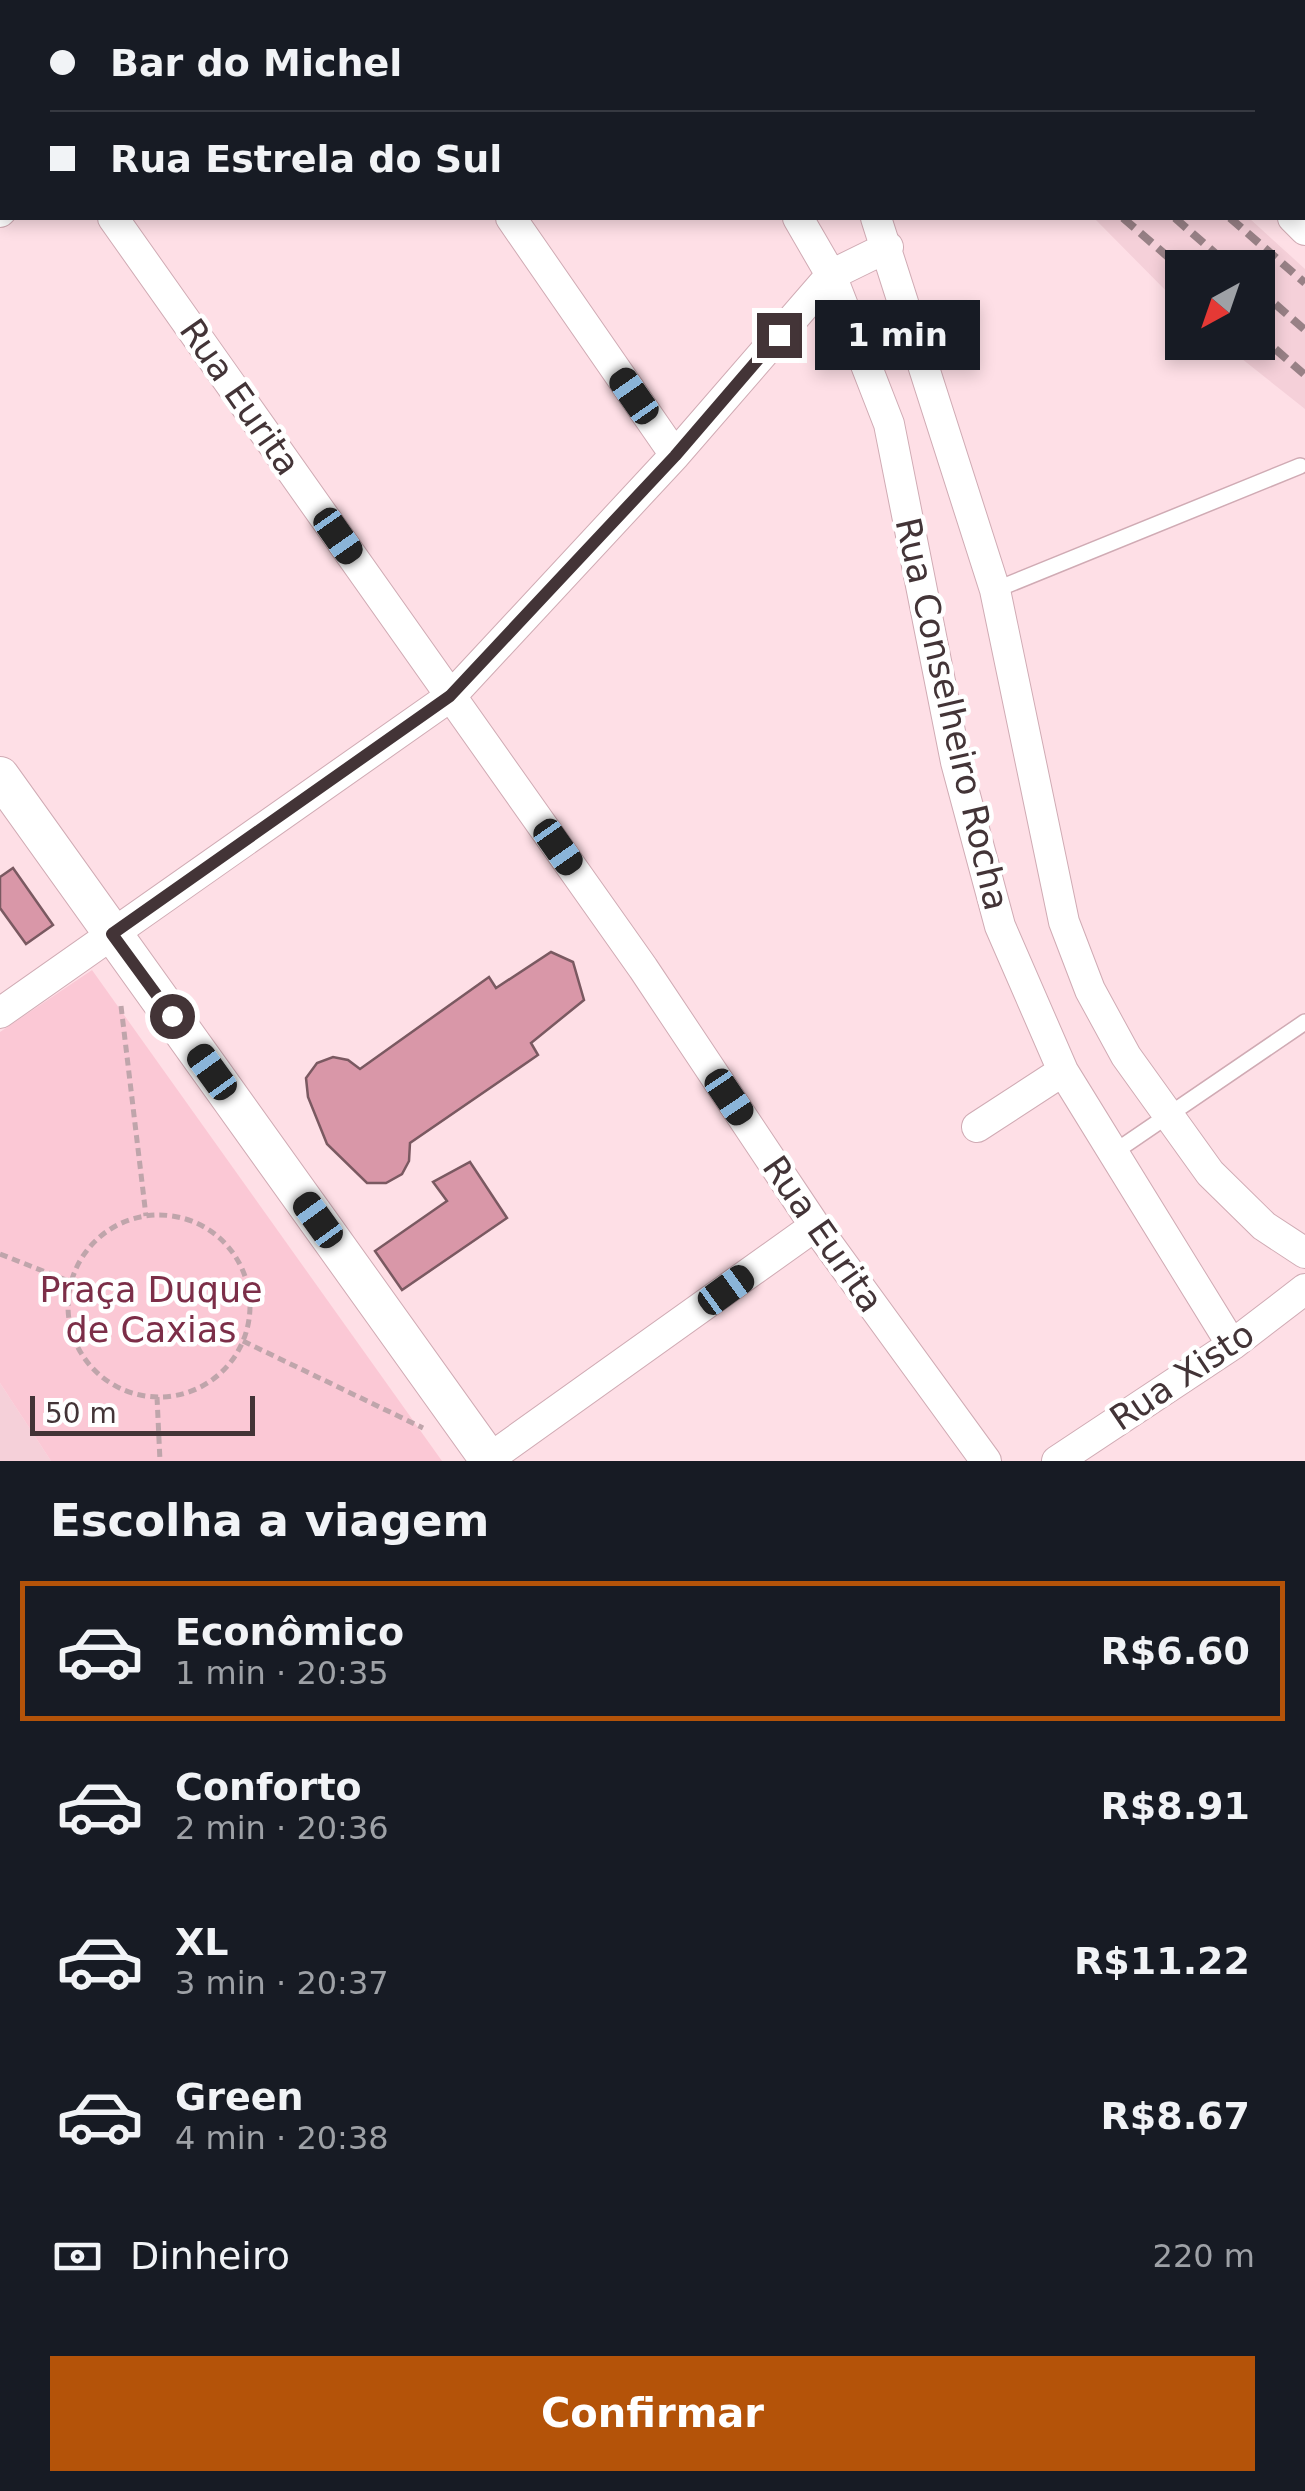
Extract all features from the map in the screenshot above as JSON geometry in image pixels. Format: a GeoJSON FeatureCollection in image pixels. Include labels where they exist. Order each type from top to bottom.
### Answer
{"type":"FeatureCollection","features":[{"type":"Feature","properties":{"kind":"street","name":"Rua Eurita"},"geometry":{"type":"LineString","coordinates":[[114,220],[643,968],[815,1226],[986,1461]]}},
{"type":"Feature","properties":{"kind":"street"},"geometry":{"type":"LineString","coordinates":[[512,220],[675,456]]}},
{"type":"Feature","properties":{"kind":"street","name":"Rua Conselheiro Rocha"},"geometry":{"type":"LineString","coordinates":[[799,220],[830,275],[889,424],[956,762],[1000,926],[1063,1071],[1232,1345]]}},
{"type":"Feature","properties":{"kind":"street","name":"Rua Conselheiro Rocha"},"geometry":{"type":"LineString","coordinates":[[877,220],[995,590],[1064,922],[1090,990],[1126,1056],[1210,1173],[1264,1226],[1305,1253]]}},
{"type":"Feature","properties":{"kind":"street"},"geometry":{"type":"LineString","coordinates":[[0,1012],[450,696],[675,456],[830,275],[888,247]]}},
{"type":"Feature","properties":{"kind":"street"},"geometry":{"type":"LineString","coordinates":[[0,776],[488,1460],[815,1226]]}},
{"type":"Feature","properties":{"kind":"street"},"geometry":{"type":"LineString","coordinates":[[977,1127],[1063,1071]]}},
{"type":"Feature","properties":{"kind":"street","name":"Rua Xisto"},"geometry":{"type":"LineString","coordinates":[[1057,1461],[1232,1345],[1305,1289]]}},
{"type":"Feature","properties":{"kind":"lane"},"geometry":{"type":"LineString","coordinates":[[995,590],[1300,466]]}},
{"type":"Feature","properties":{"kind":"lane"},"geometry":{"type":"LineString","coordinates":[[1113,1153],[1305,1022]]}},
{"type":"Feature","properties":{"kind":"path"},"geometry":{"type":"LineString","coordinates":[[119,990],[146,1216]]}},
{"type":"Feature","properties":{"kind":"path"},"geometry":{"type":"LineString","coordinates":[[146,1216],[192,1222],[230,1251],[248,1294],[243,1341],[226,1367],[202,1386],[157,1397],[125,1390],[96,1372],[71,1329],[71,1282],[83,1255],[104,1233],[146,1216]]}},
{"type":"Feature","properties":{"kind":"path"},"geometry":{"type":"LineString","coordinates":[[0,1254],[71,1282]]}},
{"type":"Feature","properties":{"kind":"path"},"geometry":{"type":"LineString","coordinates":[[243,1341],[436,1434]]}},
{"type":"Feature","properties":{"kind":"path"},"geometry":{"type":"LineString","coordinates":[[157,1397],[160,1461]]}},
{"type":"Feature","properties":{"kind":"shaded area"},"geometry":{"type":"Polygon","coordinates":[[[1096,220],[1251,220],[1305,269],[1305,409],[1243,360],[1275,360],[1275,250],[1165,250],[1165,290],[1096,220]]]}},
{"type":"Feature","properties":{"kind":"shaded area"},"geometry":{"type":"Polygon","coordinates":[[[0,1383],[51,1461],[0,1461],[0,1383]]]}},
{"type":"Feature","properties":{"kind":"green space","name":"Praça Duque de Caxias"},"geometry":{"type":"Polygon","coordinates":[[[92,970],[442,1461],[51,1461],[0,1383],[0,1032],[92,970]]]}},
{"type":"Feature","properties":{"kind":"building"},"geometry":{"type":"Polygon","coordinates":[[[13,868],[53,925],[26,944],[0,908],[0,877],[13,868]]]}},
{"type":"Feature","properties":{"kind":"building"},"geometry":{"type":"Polygon","coordinates":[[[551,952],[573,962],[584,1000],[531,1043],[538,1055],[410,1143],[409,1161],[402,1174],[386,1183],[367,1183],[327,1144],[308,1097],[306,1078],[317,1063],[333,1057],[348,1060],[360,1069],[489,977],[496,988],[551,952]]]}},
{"type":"Feature","properties":{"kind":"building"},"geometry":{"type":"Polygon","coordinates":[[[470,1162],[507,1218],[402,1290],[375,1251],[447,1201],[433,1182],[470,1162]]]}},
{"type":"Feature","properties":{"kind":"railway"},"geometry":{"type":"LineString","coordinates":[[1125,220],[1165,254]]}},
{"type":"Feature","properties":{"kind":"railway"},"geometry":{"type":"LineString","coordinates":[[1177,220],[1211,250]]}},
{"type":"Feature","properties":{"kind":"railway"},"geometry":{"type":"LineString","coordinates":[[1232,220],[1305,283]]}},
{"type":"Feature","properties":{"kind":"railway"},"geometry":{"type":"LineString","coordinates":[[1275,304],[1305,330]]}},
{"type":"Feature","properties":{"kind":"railway"},"geometry":{"type":"LineString","coordinates":[[1275,349],[1305,375]]}},
{"type":"Feature","properties":{"kind":"route"},"geometry":{"type":"LineString","coordinates":[[172,1016],[112,934],[450,696],[675,456],[779,335]]}}]}
